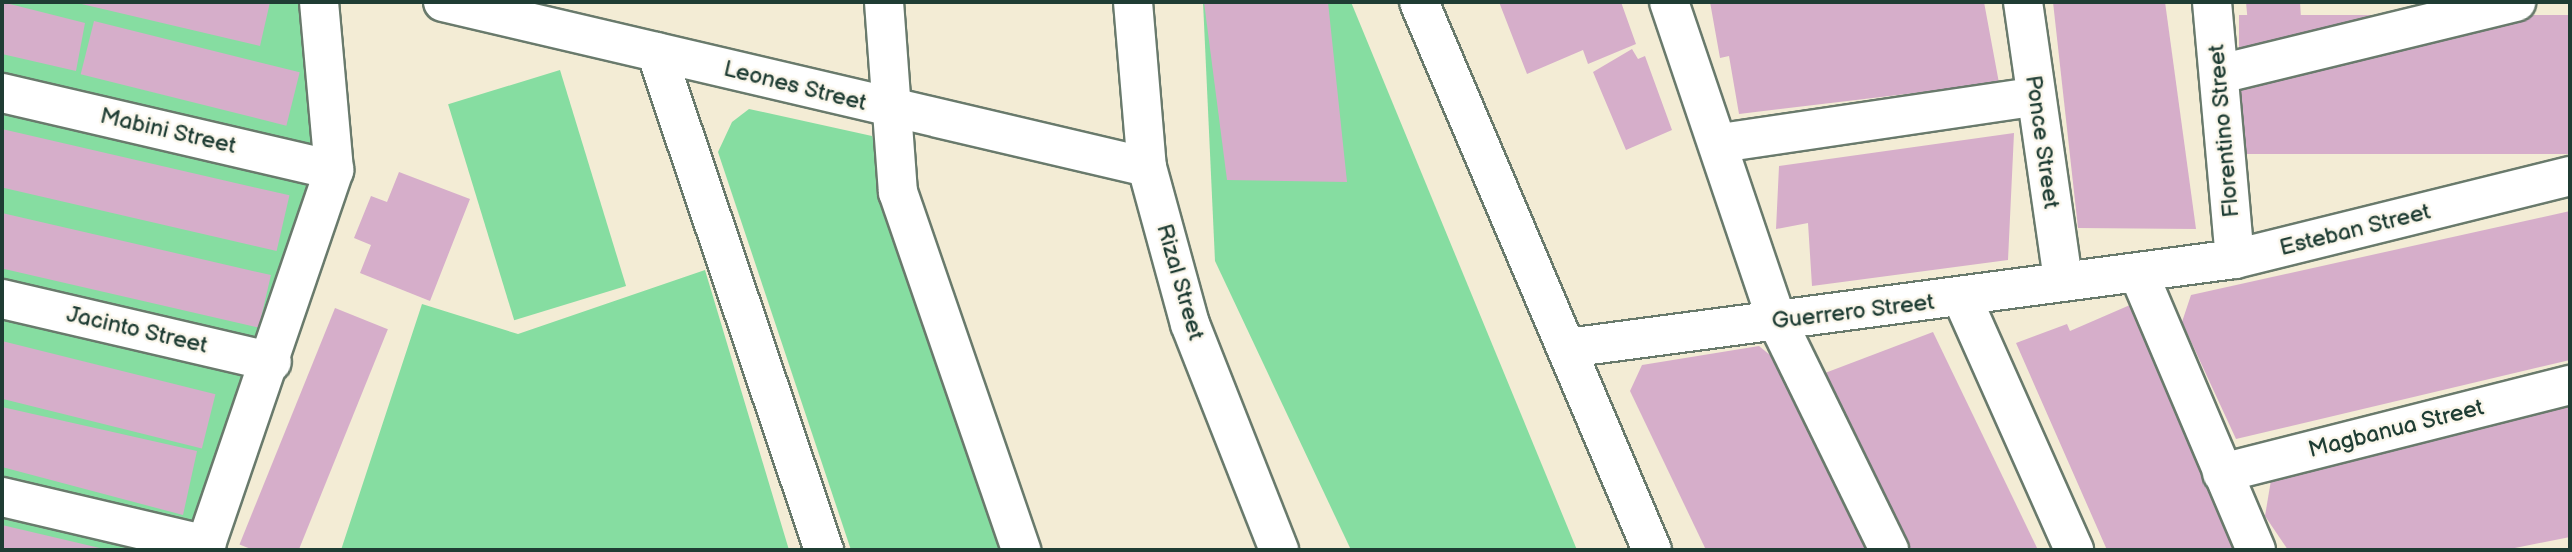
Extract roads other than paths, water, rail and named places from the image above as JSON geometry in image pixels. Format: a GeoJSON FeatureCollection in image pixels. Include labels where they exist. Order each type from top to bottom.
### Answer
{"type":"FeatureCollection","features":[{"type":"Feature","properties":{"kind":"street"},"geometry":{"type":"LineString","coordinates":[[2,496],[205,547],[272,362],[334,170],[319,2]]}},
{"type":"Feature","properties":{"kind":"street","name":"Leones Street"},"geometry":{"type":"LineString","coordinates":[[443,2],[892,110],[1147,167]]}},
{"type":"Feature","properties":{"kind":"street"},"geometry":{"type":"LineString","coordinates":[[884,2],[898,192],[1021,550]]}},
{"type":"Feature","properties":{"kind":"street","name":"Rizal Street"},"geometry":{"type":"LineString","coordinates":[[1133,2],[1147,167],[1190,324],[1279,550]]}},
{"type":"Feature","properties":{"kind":"street"},"geometry":{"type":"LineString","coordinates":[[1419,2],[1652,550]]}},
{"type":"Feature","properties":{"kind":"street"},"geometry":{"type":"LineString","coordinates":[[1669,2],[1721,143],[1777,321],[1889,550]]}},
{"type":"Feature","properties":{"kind":"street","name":"Ponce Street"},"geometry":{"type":"LineString","coordinates":[[2023,2],[2034,97],[2063,282]]}},
{"type":"Feature","properties":{"kind":"street","name":"Florentino Street"},"geometry":{"type":"LineString","coordinates":[[2212,2],[2235,260]]}},
{"type":"Feature","properties":{"kind":"street"},"geometry":{"type":"LineString","coordinates":[[2220,74],[2418,16],[2516,2]]}},
{"type":"Feature","properties":{"kind":"street"},"geometry":{"type":"LineString","coordinates":[[656,52],[824,550]]}},
{"type":"Feature","properties":{"kind":"street","name":"Mabini Street"},"geometry":{"type":"LineString","coordinates":[[2,93],[334,170]]}},
{"type":"Feature","properties":{"kind":"street"},"geometry":{"type":"LineString","coordinates":[[1721,143],[2034,97]]}},
{"type":"Feature","properties":{"kind":"street","name":"Esteban Street"},"geometry":{"type":"LineString","coordinates":[[2138,271],[2235,260],[2570,176]]}},
{"type":"Feature","properties":{"kind":"street"},"geometry":{"type":"LineString","coordinates":[[2138,271],[2256,550]]}},
{"type":"Feature","properties":{"kind":"street","name":"Guerrero Street"},"geometry":{"type":"LineString","coordinates":[[1568,348],[1962,298],[2138,271]]}},
{"type":"Feature","properties":{"kind":"street"},"geometry":{"type":"LineString","coordinates":[[1962,298],[2074,550]]}},
{"type":"Feature","properties":{"kind":"street","name":"Jacinto Street"},"geometry":{"type":"LineString","coordinates":[[2,299],[272,362]]}},
{"type":"Feature","properties":{"kind":"street","name":"Magbanua Street"},"geometry":{"type":"LineString","coordinates":[[2222,472],[2570,385]]}}]}
